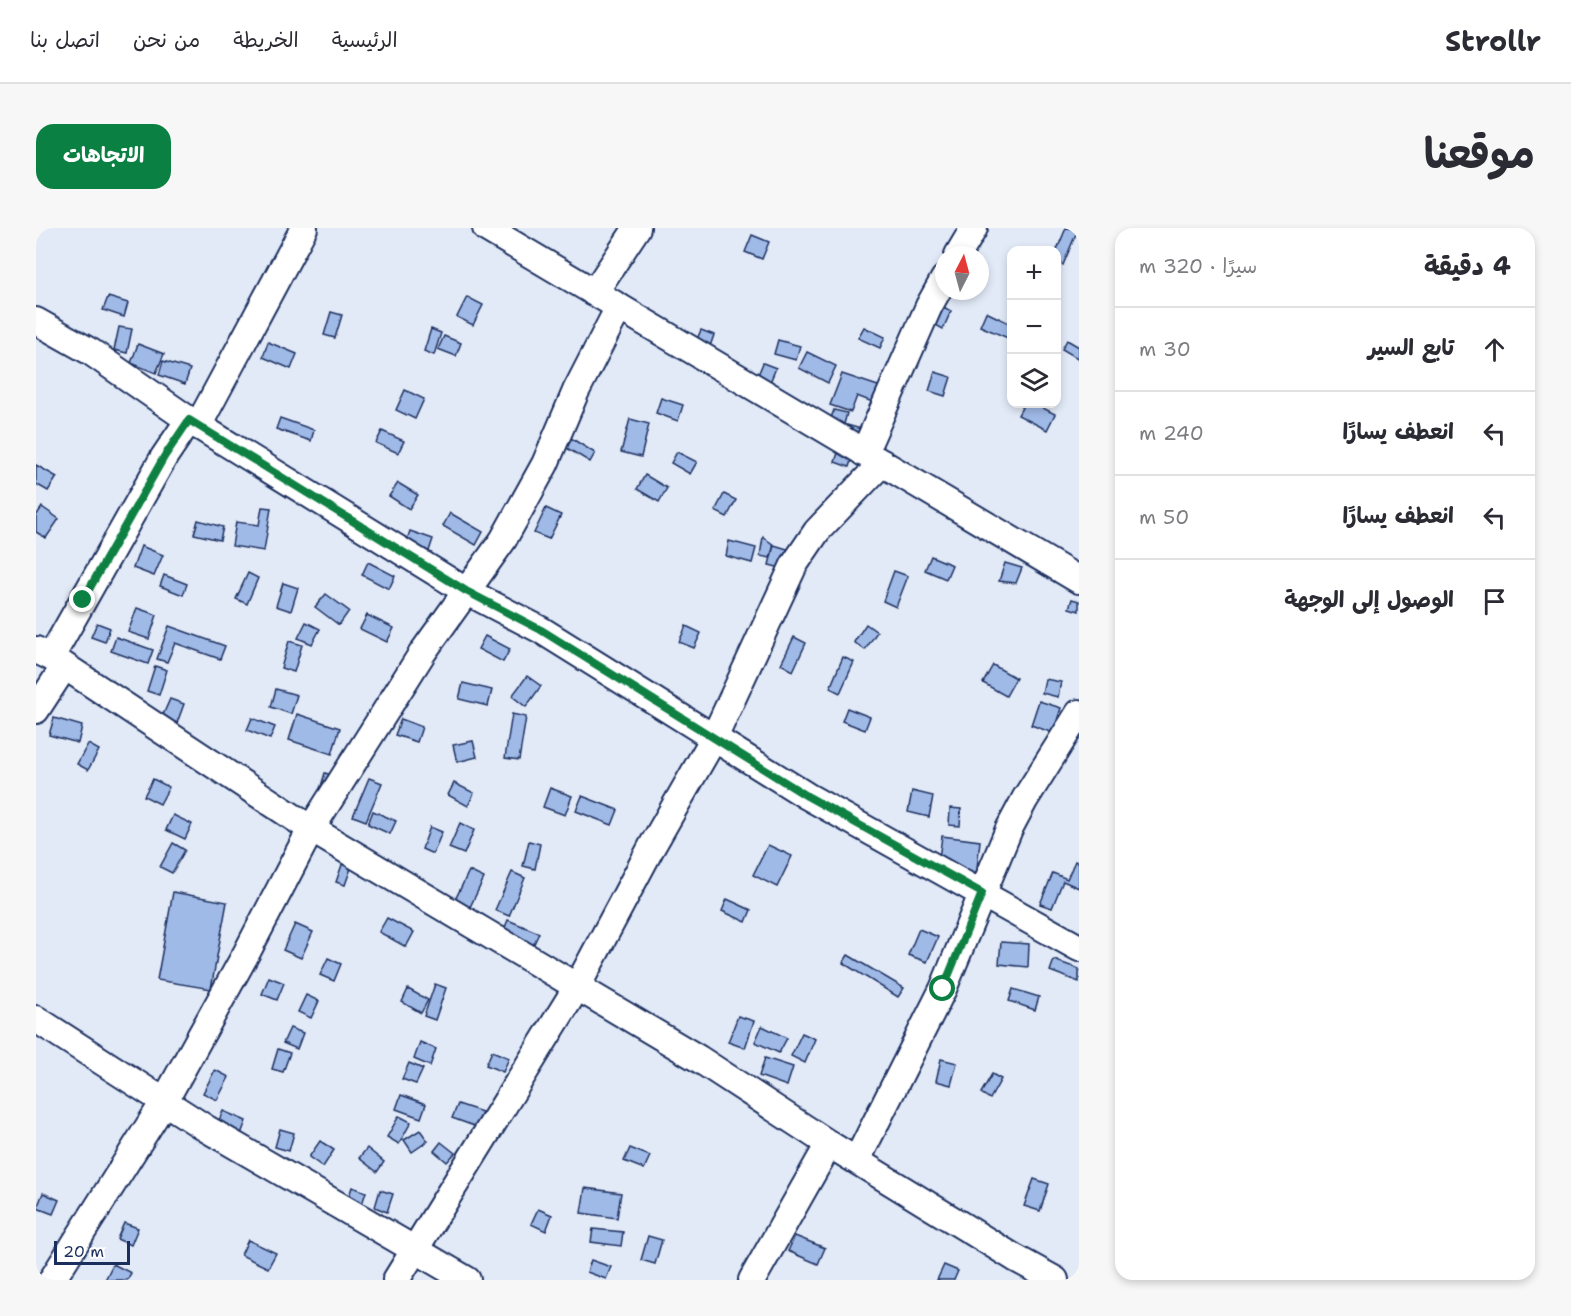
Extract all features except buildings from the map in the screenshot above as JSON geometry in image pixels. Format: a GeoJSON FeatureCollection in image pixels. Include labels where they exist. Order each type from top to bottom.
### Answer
{"type":"FeatureCollection","features":[{"type":"Feature","properties":{"kind":"street"},"geometry":{"type":"LineString","coordinates":[[36,710],[50,658],[164,457],[194,423],[304,228]]}},
{"type":"Feature","properties":{"kind":"street"},"geometry":{"type":"LineString","coordinates":[[486,228],[1079,580]]}},
{"type":"Feature","properties":{"kind":"street"},"geometry":{"type":"LineString","coordinates":[[594,293],[637,228]]}},
{"type":"Feature","properties":{"kind":"street"},"geometry":{"type":"LineString","coordinates":[[963,246],[974,228]]}},
{"type":"Feature","properties":{"kind":"street"},"geometry":{"type":"LineString","coordinates":[[396,1280],[577,987],[651,848],[714,738],[794,565],[873,458],[928,306],[935,294]]}},
{"type":"Feature","properties":{"kind":"street"},"geometry":{"type":"LineString","coordinates":[[52,1280],[164,1102],[247,952],[311,829],[423,652],[503,540],[538,477],[576,391],[620,307]]}},
{"type":"Feature","properties":{"kind":"street"},"geometry":{"type":"LineString","coordinates":[[36,321],[91,352],[194,423],[466,591],[541,630],[807,796],[1079,948]]}},
{"type":"Feature","properties":{"kind":"street"},"geometry":{"type":"LineString","coordinates":[[50,658],[311,829],[699,1059],[829,1144],[1015,1258],[1056,1280]]}},
{"type":"Feature","properties":{"kind":"street"},"geometry":{"type":"LineString","coordinates":[[857,1160],[943,989],[1009,829],[1025,799],[1079,713]]}},
{"type":"Feature","properties":{"kind":"street"},"geometry":{"type":"LineString","coordinates":[[36,1019],[164,1102],[467,1280]]}},
{"type":"Feature","properties":{"kind":"street"},"geometry":{"type":"LineString","coordinates":[[752,1280],[829,1144]]}},
{"type":"Feature","properties":{"kind":"route"},"geometry":{"type":"LineString","coordinates":[[83,600],[164,457],[189,420],[466,591],[541,630],[807,796],[982,893],[943,989]]}}]}
